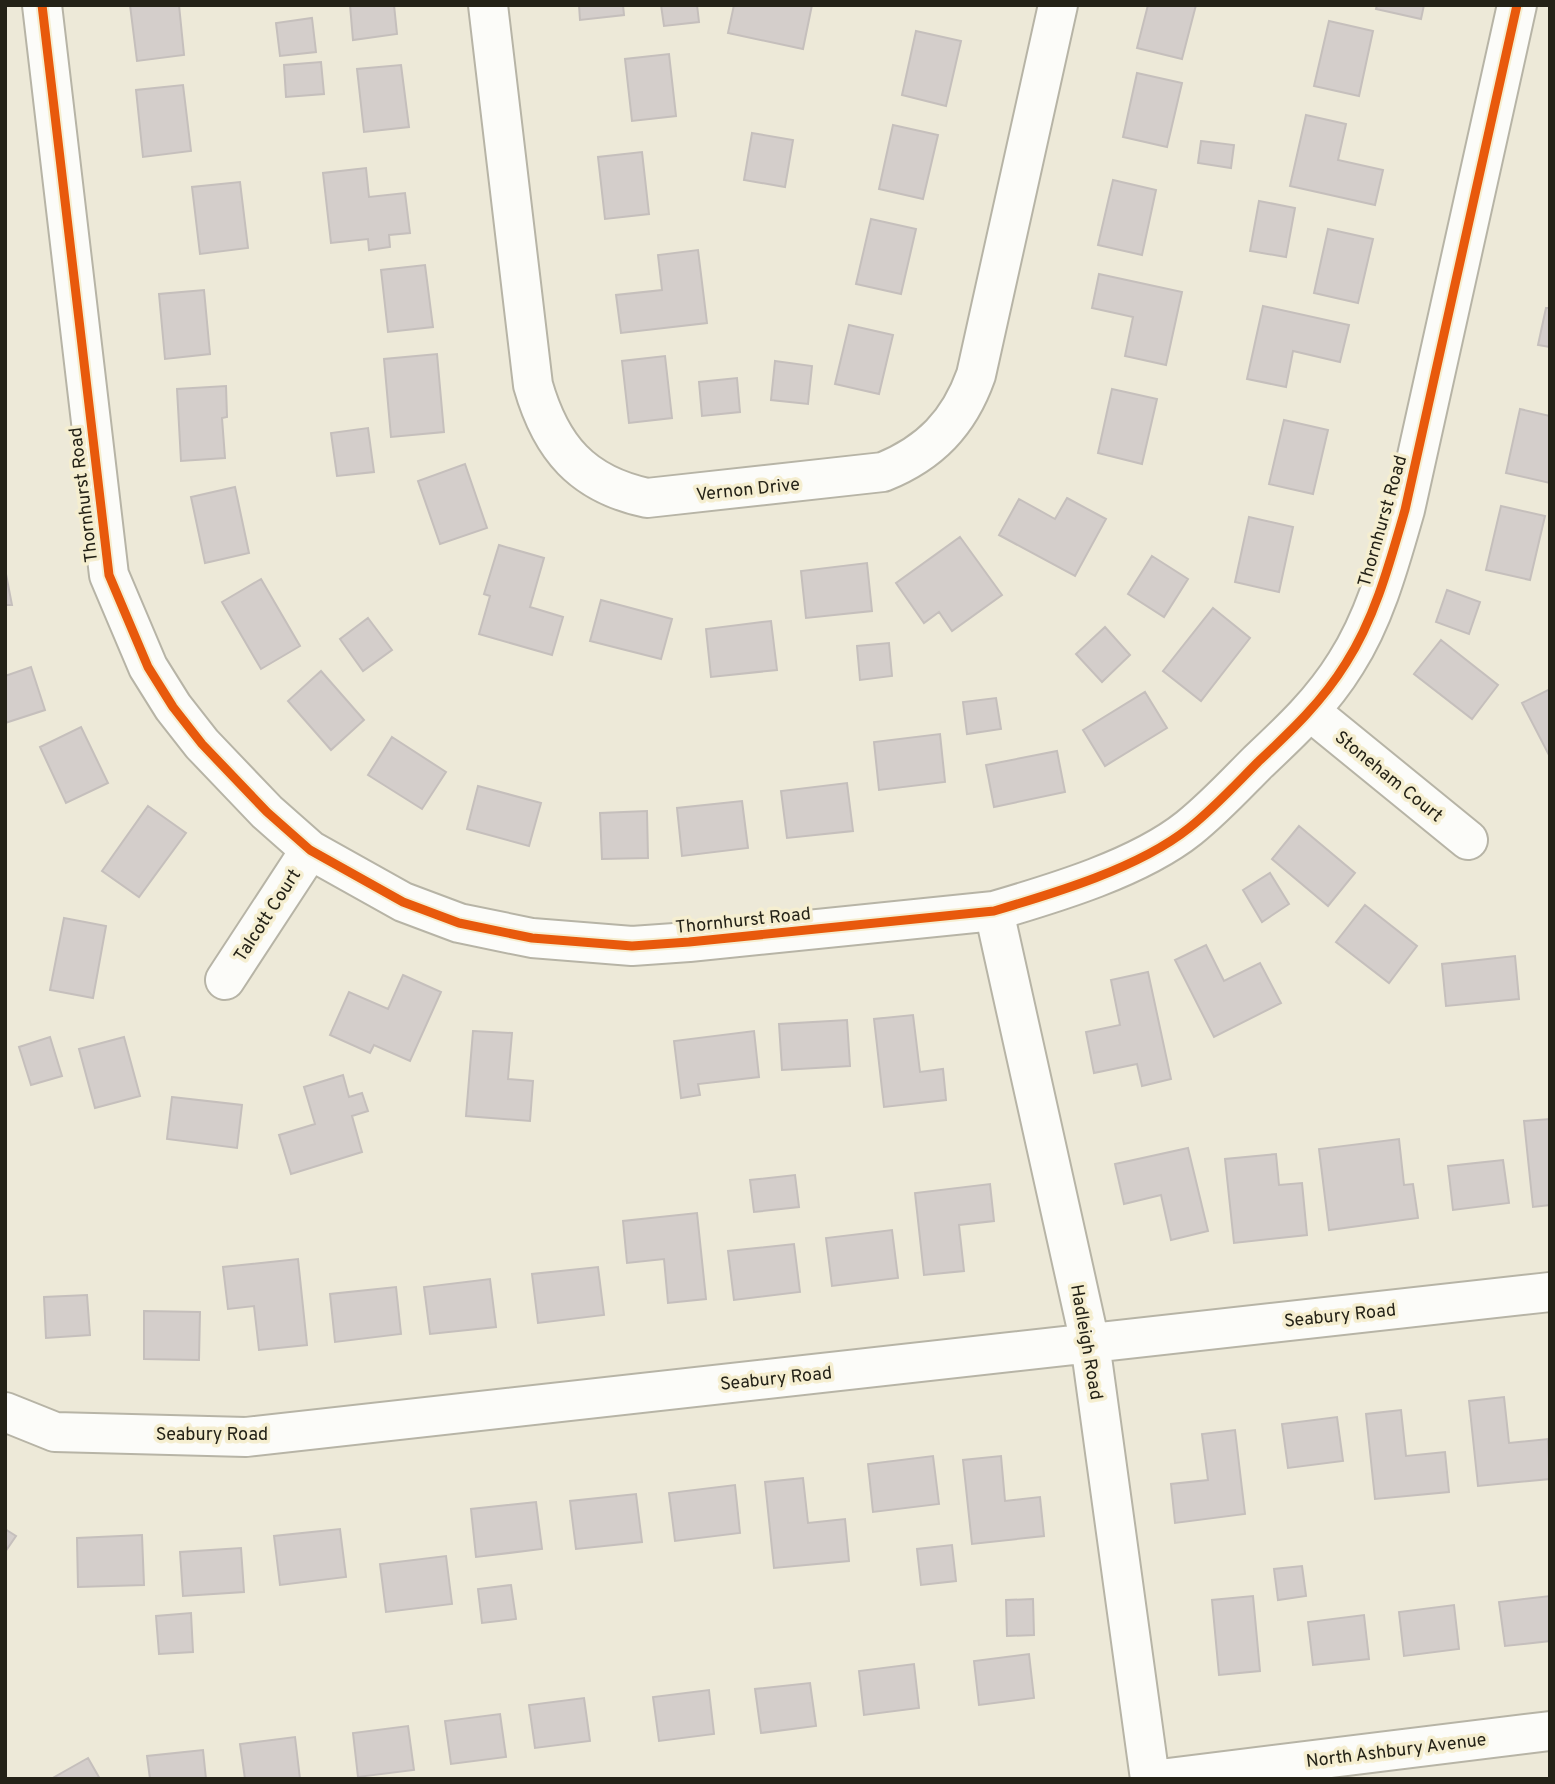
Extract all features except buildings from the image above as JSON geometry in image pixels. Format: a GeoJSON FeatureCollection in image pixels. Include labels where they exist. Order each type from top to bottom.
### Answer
{"type":"FeatureCollection","features":[{"type":"Feature","properties":{"kind":"street","name":"Thornhurst Road"},"geometry":{"type":"LineString","coordinates":[[42,5],[108,575],[148,667],[173,707],[234,780],[310,850],[403,902],[458,923],[533,938],[632,946],[994,911],[1107,872],[1188,829],[1311,712],[1347,662],[1387,573],[1405,510],[1517,5]]}},
{"type":"Feature","properties":{"kind":"street","name":"Vernon Drive"},"geometry":{"type":"LineString","coordinates":[[488,5],[533,385],[540,412],[559,445],[576,464],[621,492],[647,498],[883,472],[916,457],[936,442],[950,426],[976,375],[1059,5]]}},
{"type":"Feature","properties":{"kind":"street","name":"Stoneham Court"},"geometry":{"type":"LineString","coordinates":[[1311,712],[1468,840]]}},
{"type":"Feature","properties":{"kind":"street","name":"Talcott Court"},"geometry":{"type":"LineString","coordinates":[[225,980],[310,850]]}},
{"type":"Feature","properties":{"kind":"street","name":"Hadleigh Road"},"geometry":{"type":"LineString","coordinates":[[994,911],[1090,1343],[1150,1779]]}},
{"type":"Feature","properties":{"kind":"street","name":"Seabury Road"},"geometry":{"type":"LineString","coordinates":[[5,1412],[55,1432],[246,1437],[1550,1292]]}},
{"type":"Feature","properties":{"kind":"street","name":"North Ashbury Avenue"},"geometry":{"type":"LineString","coordinates":[[1160,1779],[1550,1731]]}},
{"type":"Feature","properties":{"kind":"cycle path"},"geometry":{"type":"LineString","coordinates":[[42,5],[109,575],[148,667],[173,707],[202,744],[267,812],[310,850],[403,902],[459,923],[532,938],[632,946],[994,911],[1096,878],[1146,855],[1189,828],[1305,716],[1327,691],[1356,646],[1381,589],[1394,550],[1517,5]]}}]}
